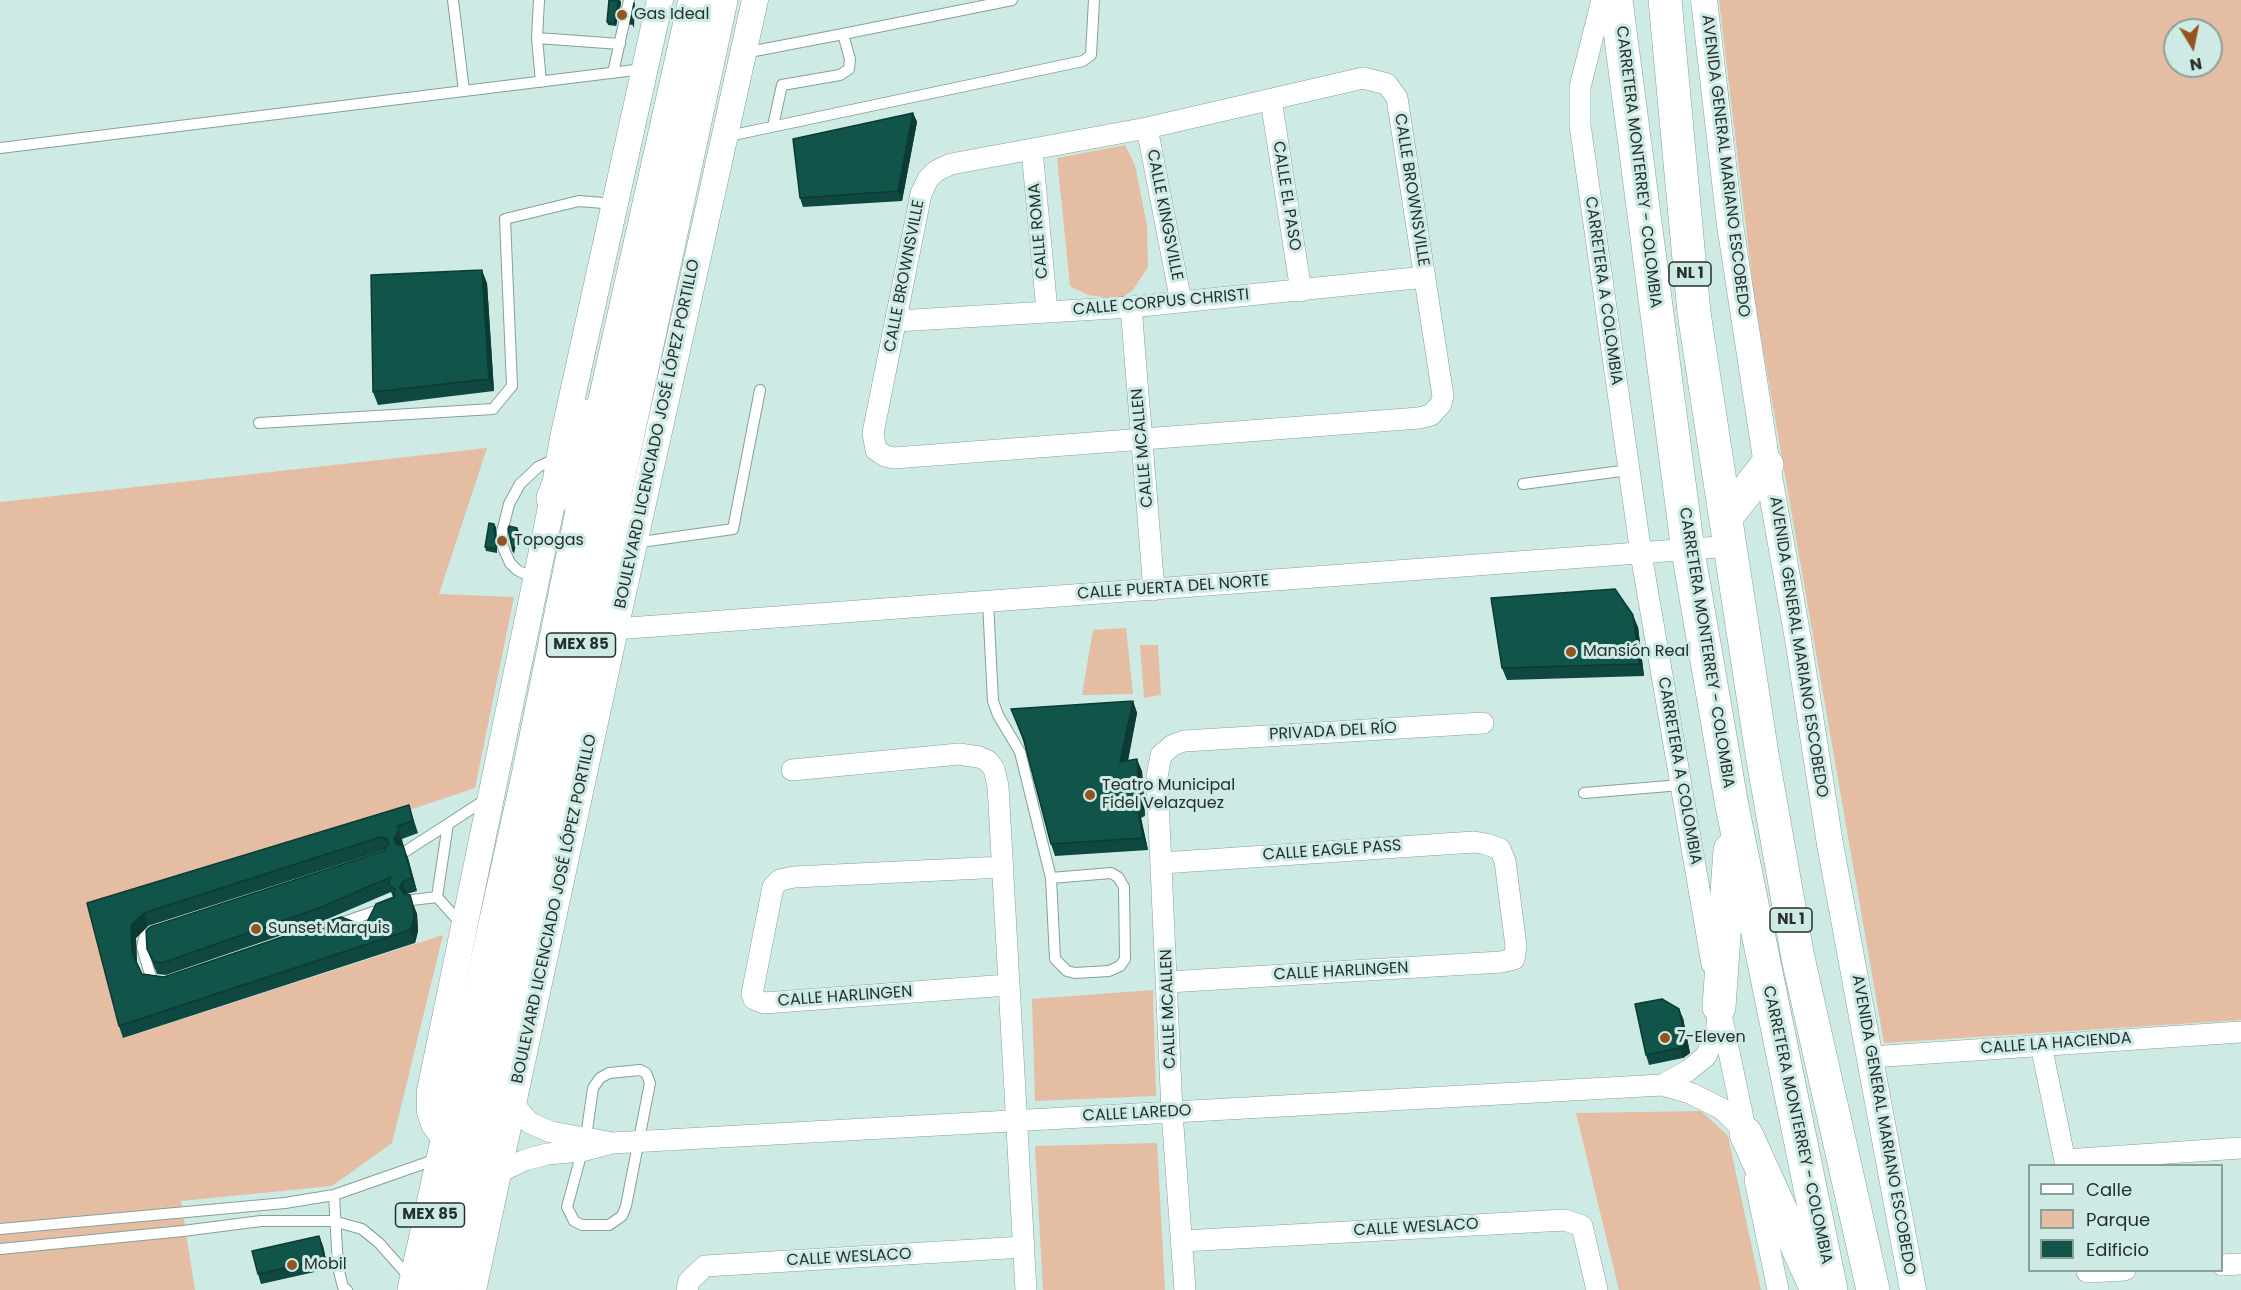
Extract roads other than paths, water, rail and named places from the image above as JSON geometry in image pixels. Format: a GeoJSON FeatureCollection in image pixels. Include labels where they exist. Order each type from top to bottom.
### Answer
{"type":"FeatureCollection","features":[{"type":"Feature","properties":{"kind":"main road","name":"MEX 85"},"geometry":{"type":"LineString","coordinates":[[424,1288],[445,1149],[528,776],[618,343],[694,0]]}},
{"type":"Feature","properties":{"kind":"main road","name":"BOULEVARD LICENCIADO JOSÉ LÓPEZ PORTILLO"},"geometry":{"type":"LineString","coordinates":[[424,1288],[721,0]]}},
{"type":"Feature","properties":{"kind":"main road","name":"CARRETERA MONTERREY - COLOMBIA"},"geometry":{"type":"LineString","coordinates":[[1616,0],[1688,551],[1732,806],[1831,1290]]}},
{"type":"Feature","properties":{"kind":"main road","name":"NL 1"},"geometry":{"type":"LineString","coordinates":[[1665,0],[1694,313],[1762,754],[1798,958],[1873,1290]]}},
{"type":"Feature","properties":{"kind":"main road"},"geometry":{"type":"LineString","coordinates":[[554,498],[618,343]]}},
{"type":"Feature","properties":{"kind":"main road"},"geometry":{"type":"LineString","coordinates":[[1729,531],[1767,465]]}},
{"type":"Feature","properties":{"kind":"main road"},"geometry":{"type":"LineString","coordinates":[[1719,1007],[1732,806]]}},
{"type":"Feature","properties":{"kind":"main road"},"geometry":{"type":"LineString","coordinates":[[1746,1134],[1817,1290]]}},
{"type":"Feature","properties":{"kind":"street"},"geometry":{"type":"LineString","coordinates":[[445,1149],[430,1112],[430,1091],[535,579],[660,0]]}},
{"type":"Feature","properties":{"kind":"street","name":"BOULEVARD LICENCIADO JOSÉ LÓPEZ PORTILLO"},"geometry":{"type":"LineString","coordinates":[[473,1290],[615,629],[755,0]]}},
{"type":"Feature","properties":{"kind":"street","name":"CARRETERA A COLOMBIA"},"geometry":{"type":"LineString","coordinates":[[1602,0],[1580,87],[1580,125],[1641,554],[1719,1007],[1778,1290]]}},
{"type":"Feature","properties":{"kind":"street","name":"AVENIDA GENERAL MARIANO ESCOBEDO"},"geometry":{"type":"LineString","coordinates":[[1704,0],[1730,225],[1767,465],[1798,639],[1830,844],[1913,1290]]}},
{"type":"Feature","properties":{"kind":"street","name":"CALLE BROWNSVILLE"},"geometry":{"type":"LineString","coordinates":[[1363,78],[1387,84],[1397,98],[1443,396],[1441,404],[1431,415],[1419,418],[894,458],[879,453],[873,433],[921,194],[928,179],[951,164],[1147,128],[1271,100],[1363,78]]}},
{"type":"Feature","properties":{"kind":"street","name":"CALLE EL PASO"},"geometry":{"type":"LineString","coordinates":[[1271,100],[1301,291]]}},
{"type":"Feature","properties":{"kind":"street","name":"CALLE KINGSVILLE"},"geometry":{"type":"LineString","coordinates":[[1147,128],[1181,302]]}},
{"type":"Feature","properties":{"kind":"street","name":"CALLE ROMA"},"geometry":{"type":"LineString","coordinates":[[1032,150],[1047,311]]}},
{"type":"Feature","properties":{"kind":"street","name":"CALLE CORPUS CHRISTI"},"geometry":{"type":"LineString","coordinates":[[897,321],[1131,307],[1425,277]]}},
{"type":"Feature","properties":{"kind":"street","name":"CALLE MCALLEN"},"geometry":{"type":"LineString","coordinates":[[1131,307],[1154,590]]}},
{"type":"Feature","properties":{"kind":"street","name":"CALLE PUERTA DEL NORTE"},"geometry":{"type":"LineString","coordinates":[[615,629],[1688,551],[1729,531]]}},
{"type":"Feature","properties":{"kind":"street","name":"PRIVADA DEL RÍO"},"geometry":{"type":"LineString","coordinates":[[1184,741],[1483,723]]}},
{"type":"Feature","properties":{"kind":"street","name":"CALLE MCALLEN"},"geometry":{"type":"LineString","coordinates":[[1184,741],[1173,745],[1161,755],[1157,777],[1168,982],[1172,1112],[1185,1290]]}},
{"type":"Feature","properties":{"kind":"street"},"geometry":{"type":"LineString","coordinates":[[792,770],[960,754],[988,761],[994,769],[998,786],[1003,867],[1026,1290]]}},
{"type":"Feature","properties":{"kind":"street","name":"CALLE EAGLE PASS"},"geometry":{"type":"LineString","coordinates":[[1162,863],[1474,842],[1494,846],[1500,849],[1509,875],[1516,946],[1514,959]]}},
{"type":"Feature","properties":{"kind":"street","name":"CALLE HARLINGEN"},"geometry":{"type":"LineString","coordinates":[[1003,867],[794,877],[780,880],[773,887],[752,990],[754,999],[764,1003],[1008,985]]}},
{"type":"Feature","properties":{"kind":"street","name":"CALLE HARLINGEN"},"geometry":{"type":"LineString","coordinates":[[1168,982],[1514,959]]}},
{"type":"Feature","properties":{"kind":"street","name":"CALLE LAREDO"},"geometry":{"type":"LineString","coordinates":[[1662,1085],[1689,1070],[1706,1056],[1716,1034],[1719,1007]]}},
{"type":"Feature","properties":{"kind":"street","name":"CALLE LA HACIENDA"},"geometry":{"type":"LineString","coordinates":[[1871,1057],[2241,1032]]}},
{"type":"Feature","properties":{"kind":"street"},"geometry":{"type":"LineString","coordinates":[[2041,1046],[2065,1163],[2241,1148]]}},
{"type":"Feature","properties":{"kind":"street","name":"CALLE LAREDO"},"geometry":{"type":"LineString","coordinates":[[497,1173],[525,1160],[583,1144],[1662,1085],[1690,1093],[1722,1109],[1746,1134]]}},
{"type":"Feature","properties":{"kind":"street","name":"CALLE LAREDO"},"geometry":{"type":"LineString","coordinates":[[513,1104],[530,1123],[583,1144]]}},
{"type":"Feature","properties":{"kind":"street","name":"CALLE WESLACO"},"geometry":{"type":"LineString","coordinates":[[1183,1241],[1565,1220],[1582,1226],[1597,1290]]}},
{"type":"Feature","properties":{"kind":"street","name":"CALLE WESLACO"},"geometry":{"type":"LineString","coordinates":[[687,1290],[689,1281],[705,1266],[1024,1247]]}},
{"type":"Feature","properties":{"kind":"street"},"geometry":{"type":"LineString","coordinates":[[2223,1265],[2241,1264]]}},
{"type":"Feature","properties":{"kind":"street"},"geometry":{"type":"LineString","coordinates":[[2088,1278],[2116,1272]]}},
{"type":"Feature","properties":{"kind":"lane"},"geometry":{"type":"LineString","coordinates":[[453,0],[464,91]]}},
{"type":"Feature","properties":{"kind":"lane"},"geometry":{"type":"LineString","coordinates":[[539,0],[537,38],[541,82]]}},
{"type":"Feature","properties":{"kind":"lane"},"geometry":{"type":"LineString","coordinates":[[614,73],[629,0]]}},
{"type":"Feature","properties":{"kind":"lane"},"geometry":{"type":"LineString","coordinates":[[744,53],[1012,0]]}},
{"type":"Feature","properties":{"kind":"lane"},"geometry":{"type":"LineString","coordinates":[[724,137],[1083,61],[1091,55],[1094,0]]}},
{"type":"Feature","properties":{"kind":"lane"},"geometry":{"type":"LineString","coordinates":[[773,126],[782,85],[840,75],[849,69],[850,59],[843,34]]}},
{"type":"Feature","properties":{"kind":"lane"},"geometry":{"type":"LineString","coordinates":[[537,38],[620,44]]}},
{"type":"Feature","properties":{"kind":"lane"},"geometry":{"type":"LineString","coordinates":[[0,148],[645,69]]}},
{"type":"Feature","properties":{"kind":"lane"},"geometry":{"type":"LineString","coordinates":[[259,423],[493,409],[512,386],[505,219],[579,201],[615,204]]}},
{"type":"Feature","properties":{"kind":"lane"},"geometry":{"type":"LineString","coordinates":[[634,543],[733,529],[760,390]]}},
{"type":"Feature","properties":{"kind":"lane"},"geometry":{"type":"LineString","coordinates":[[535,579],[510,563],[503,547],[502,532],[509,504],[520,484],[538,467],[561,457]]}},
{"type":"Feature","properties":{"kind":"lane"},"geometry":{"type":"LineString","coordinates":[[1523,484],[1629,470]]}},
{"type":"Feature","properties":{"kind":"lane"},"geometry":{"type":"LineString","coordinates":[[988,602],[993,701],[998,715],[1020,752],[1051,878],[1055,959],[1067,971],[1074,972],[1109,971],[1120,966],[1125,959],[1124,887],[1118,877],[1111,873],[1051,878]]}},
{"type":"Feature","properties":{"kind":"lane"},"geometry":{"type":"LineString","coordinates":[[1584,793],[1682,785]]}},
{"type":"Feature","properties":{"kind":"lane"},"geometry":{"type":"LineString","coordinates":[[406,851],[490,796]]}},
{"type":"Feature","properties":{"kind":"lane"},"geometry":{"type":"LineString","coordinates":[[437,897],[448,824]]}},
{"type":"Feature","properties":{"kind":"lane"},"geometry":{"type":"LineString","coordinates":[[437,897],[463,926]]}},
{"type":"Feature","properties":{"kind":"lane"},"geometry":{"type":"LineString","coordinates":[[412,900],[437,897]]}},
{"type":"Feature","properties":{"kind":"lane"},"geometry":{"type":"LineString","coordinates":[[327,928],[393,905]]}},
{"type":"Feature","properties":{"kind":"lane"},"geometry":{"type":"LineString","coordinates":[[173,925],[145,935],[142,947],[144,963],[152,981],[161,984],[173,982]]}},
{"type":"Feature","properties":{"kind":"lane"},"geometry":{"type":"LineString","coordinates":[[640,1070],[646,1073],[650,1083],[638,1142],[622,1216],[609,1225],[582,1225],[568,1214],[567,1207],[583,1144],[593,1088],[600,1078],[609,1073],[640,1070]]}},
{"type":"Feature","properties":{"kind":"lane"},"geometry":{"type":"LineString","coordinates":[[0,1229],[180,1214],[334,1195],[445,1149]]}},
{"type":"Feature","properties":{"kind":"lane"},"geometry":{"type":"LineString","coordinates":[[334,1195],[333,1221],[338,1267],[343,1287],[347,1290]]}},
{"type":"Feature","properties":{"kind":"lane"},"geometry":{"type":"LineString","coordinates":[[180,1214],[183,1232]]}},
{"type":"Feature","properties":{"kind":"lane"},"geometry":{"type":"LineString","coordinates":[[0,1249],[183,1232],[261,1221],[333,1221],[362,1229],[424,1288]]}},
{"type":"Feature","properties":{"kind":"lane"},"geometry":{"type":"LineString","coordinates":[[26,1227],[30,1246]]}},
{"type":"Feature","properties":{"kind":"place","name":"Gas Ideal"},"geometry":{"type":"Point","coordinates":[622,15]}},
{"type":"Feature","properties":{"kind":"place","name":"Topogas"},"geometry":{"type":"Point","coordinates":[502,541]}},
{"type":"Feature","properties":{"kind":"place","name":"Mansión Real"},"geometry":{"type":"Point","coordinates":[1571,652]}},
{"type":"Feature","properties":{"kind":"place","name":"Teatro Municipal Fidel Velazquez"},"geometry":{"type":"Point","coordinates":[1090,795]}},
{"type":"Feature","properties":{"kind":"place","name":"Sunset Marquis"},"geometry":{"type":"Point","coordinates":[256,929]}},
{"type":"Feature","properties":{"kind":"place","name":"7-Eleven"},"geometry":{"type":"Point","coordinates":[1665,1038]}},
{"type":"Feature","properties":{"kind":"place","name":"Mobil"},"geometry":{"type":"Point","coordinates":[292,1265]}}]}
